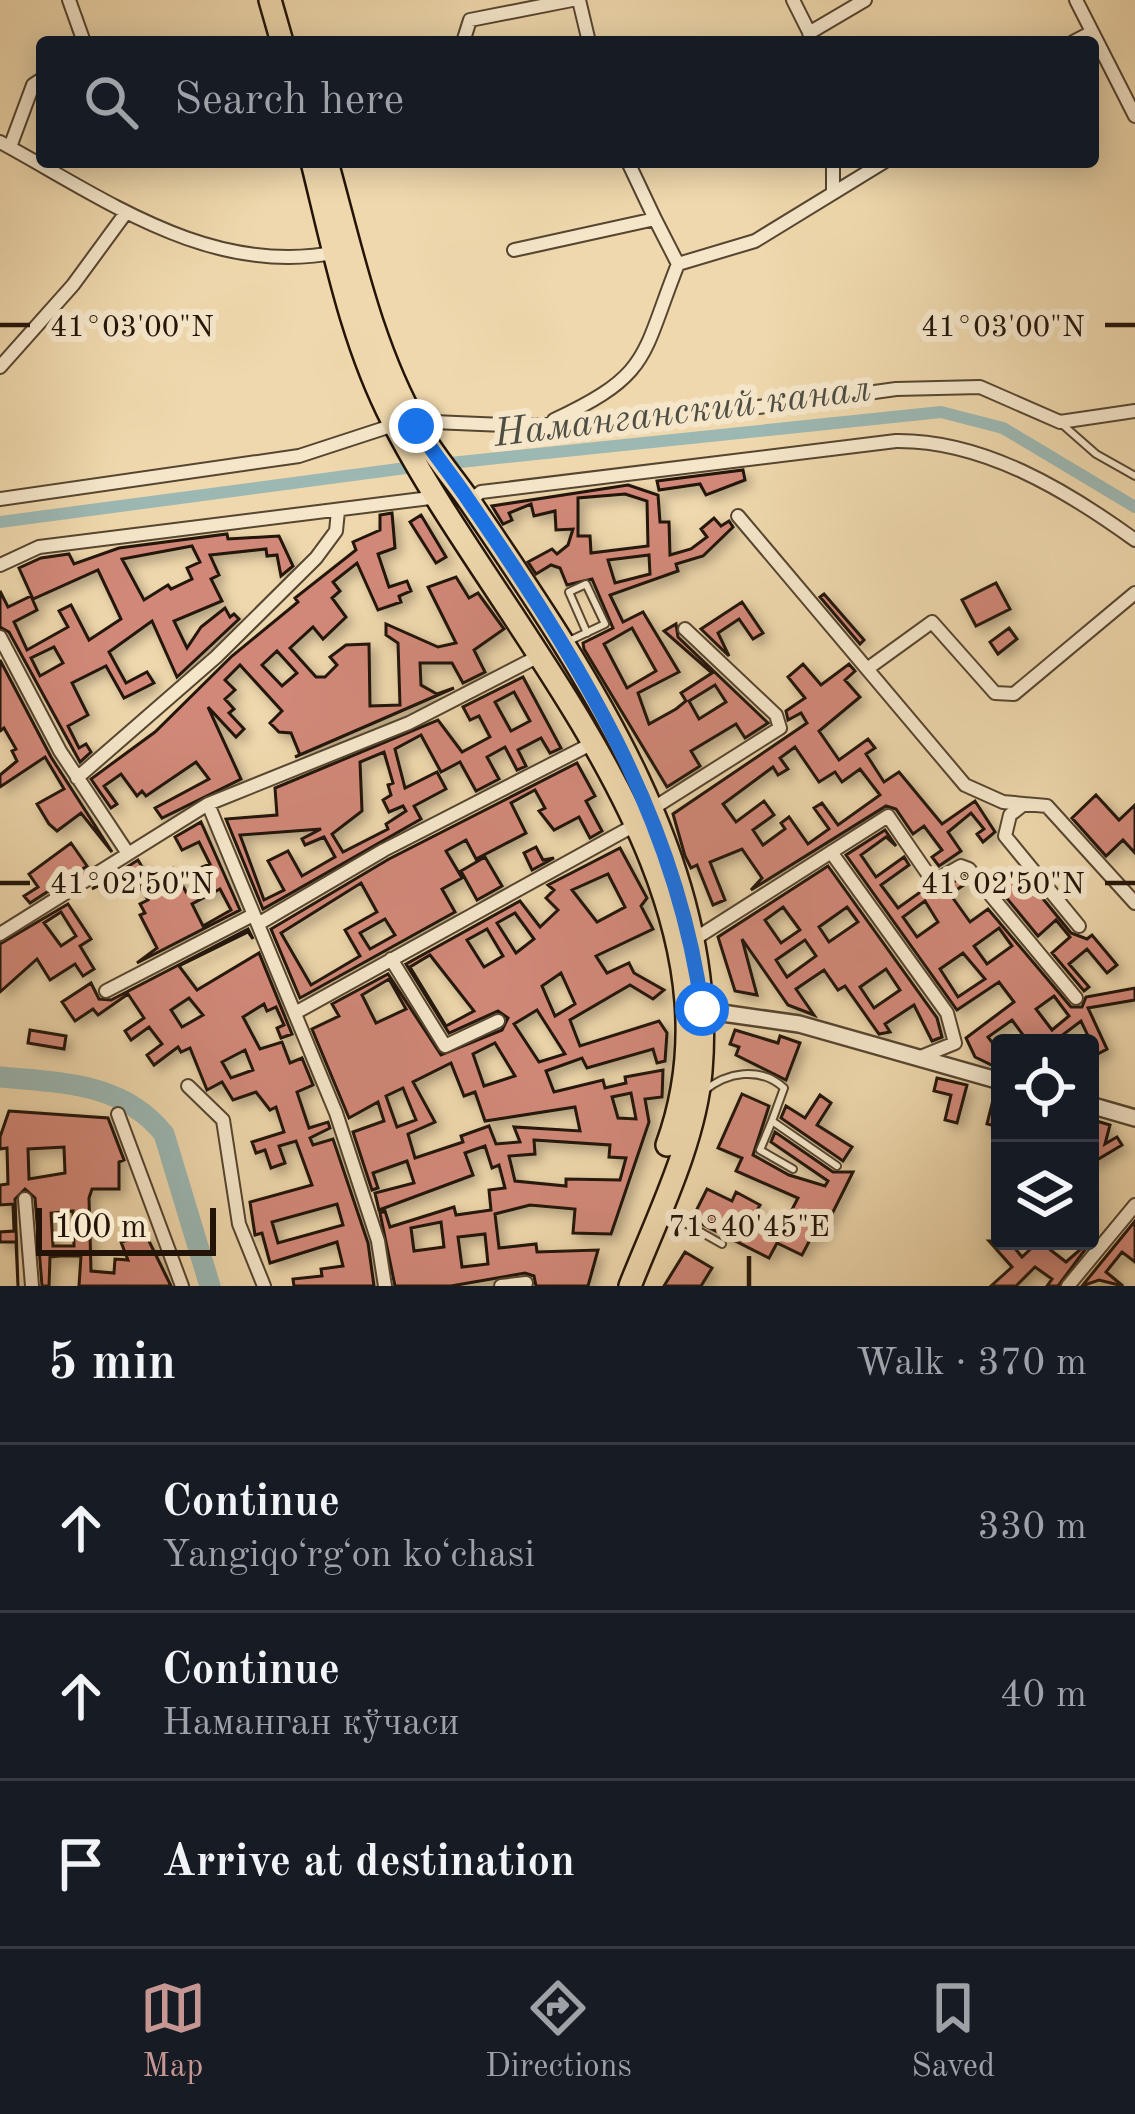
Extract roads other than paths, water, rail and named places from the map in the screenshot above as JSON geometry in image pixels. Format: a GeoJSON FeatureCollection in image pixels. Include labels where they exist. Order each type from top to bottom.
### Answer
{"type":"FeatureCollection","features":[{"type":"Feature","properties":{"kind":"main road"},"geometry":{"type":"LineString","coordinates":[[271,0],[280,36]]}},
{"type":"Feature","properties":{"kind":"main road"},"geometry":{"type":"LineString","coordinates":[[284,0],[293,36]]}},
{"type":"Feature","properties":{"kind":"main road"},"geometry":{"type":"LineString","coordinates":[[314,168],[409,432],[441,488],[551,650],[593,743],[644,817],[694,1010],[676,1120],[615,1286]]}},
{"type":"Feature","properties":{"kind":"main road"},"geometry":{"type":"LineString","coordinates":[[328,168],[343,251]]}},
{"type":"Feature","properties":{"kind":"main road"},"geometry":{"type":"LineString","coordinates":[[441,488],[470,501],[644,817],[693,940],[697,1098],[630,1286]]}},
{"type":"Feature","properties":{"kind":"street"},"geometry":{"type":"LineString","coordinates":[[69,0],[82,36]]}},
{"type":"Feature","properties":{"kind":"street"},"geometry":{"type":"LineString","coordinates":[[465,36],[470,20],[575,0],[587,36]]}},
{"type":"Feature","properties":{"kind":"street"},"geometry":{"type":"LineString","coordinates":[[793,0],[811,36]]}},
{"type":"Feature","properties":{"kind":"street"},"geometry":{"type":"LineString","coordinates":[[813,36],[865,0]]}},
{"type":"Feature","properties":{"kind":"street"},"geometry":{"type":"LineString","coordinates":[[1076,0],[1095,36]]}},
{"type":"Feature","properties":{"kind":"street"},"geometry":{"type":"LineString","coordinates":[[1085,36],[1093,32]]}},
{"type":"Feature","properties":{"kind":"street"},"geometry":{"type":"LineString","coordinates":[[1099,44],[1135,116]]}},
{"type":"Feature","properties":{"kind":"street"},"geometry":{"type":"LineString","coordinates":[[36,83],[5,144],[36,162]]}},
{"type":"Feature","properties":{"kind":"street"},"geometry":{"type":"LineString","coordinates":[[0,121],[14,129]]}},
{"type":"Feature","properties":{"kind":"street"},"geometry":{"type":"LineString","coordinates":[[46,168],[125,214],[177,236],[265,256],[302,259],[343,251]]}},
{"type":"Feature","properties":{"kind":"street"},"geometry":{"type":"LineString","coordinates":[[547,423],[621,385],[637,368],[648,352],[677,264],[631,168]]}},
{"type":"Feature","properties":{"kind":"street"},"geometry":{"type":"LineString","coordinates":[[833,168],[833,191]]}},
{"type":"Feature","properties":{"kind":"street"},"geometry":{"type":"LineString","coordinates":[[677,264],[755,241],[873,168]]}},
{"type":"Feature","properties":{"kind":"street"},"geometry":{"type":"LineString","coordinates":[[0,367],[74,285],[125,214]]}},
{"type":"Feature","properties":{"kind":"street"},"geometry":{"type":"LineString","coordinates":[[514,250],[655,219]]}},
{"type":"Feature","properties":{"kind":"street"},"geometry":{"type":"LineString","coordinates":[[0,499],[299,457],[409,432],[781,406],[896,389],[980,387],[1060,422],[1135,411]]}},
{"type":"Feature","properties":{"kind":"street"},"geometry":{"type":"LineString","coordinates":[[470,501],[481,492],[896,441],[938,441],[1026,475],[1135,541]]}},
{"type":"Feature","properties":{"kind":"street"},"geometry":{"type":"LineString","coordinates":[[0,566],[39,548],[338,511],[441,488]]}},
{"type":"Feature","properties":{"kind":"street"},"geometry":{"type":"LineString","coordinates":[[77,778],[216,657],[316,559],[336,531],[338,511]]}},
{"type":"Feature","properties":{"kind":"street"},"geometry":{"type":"LineString","coordinates":[[738,516],[965,785],[980,796],[1048,806],[1135,903]]}},
{"type":"Feature","properties":{"kind":"street"},"geometry":{"type":"LineString","coordinates":[[867,669],[932,622],[995,693],[1014,694],[1135,593]]}},
{"type":"Feature","properties":{"kind":"street"},"geometry":{"type":"LineString","coordinates":[[295,1013],[644,817],[780,728],[776,715],[685,629]]}},
{"type":"Feature","properties":{"kind":"street"},"geometry":{"type":"LineString","coordinates":[[0,637],[77,778],[128,852]]}},
{"type":"Feature","properties":{"kind":"street"},"geometry":{"type":"LineString","coordinates":[[0,934],[208,804],[410,722],[551,650]]}},
{"type":"Feature","properties":{"kind":"street"},"geometry":{"type":"LineString","coordinates":[[106,991],[256,920],[593,743]]}},
{"type":"Feature","properties":{"kind":"street"},"geometry":{"type":"LineString","coordinates":[[208,804],[295,1013],[378,1241],[385,1286]]}},
{"type":"Feature","properties":{"kind":"street"},"geometry":{"type":"LineString","coordinates":[[1025,804],[1010,815],[1005,836],[1079,926]]}},
{"type":"Feature","properties":{"kind":"street"},"geometry":{"type":"LineString","coordinates":[[693,940],[891,817],[930,877],[969,869],[1076,998]]}},
{"type":"Feature","properties":{"kind":"street"},"geometry":{"type":"LineString","coordinates":[[831,852],[947,1013],[955,1043],[916,1058]]}},
{"type":"Feature","properties":{"kind":"street"},"geometry":{"type":"LineString","coordinates":[[392,959],[445,1046],[498,1021]]}},
{"type":"Feature","properties":{"kind":"street"},"geometry":{"type":"LineString","coordinates":[[694,1010],[799,1024],[991,1079]]}},
{"type":"Feature","properties":{"kind":"street"},"geometry":{"type":"LineString","coordinates":[[188,1086],[224,1120],[239,1224],[263,1286]]}},
{"type":"Feature","properties":{"kind":"street"},"geometry":{"type":"LineString","coordinates":[[1099,1108],[1135,1118]]}},
{"type":"Feature","properties":{"kind":"street"},"geometry":{"type":"LineString","coordinates":[[118,1114],[182,1286]]}},
{"type":"Feature","properties":{"kind":"street"},"geometry":{"type":"LineString","coordinates":[[25,1198],[32,1286]]}},
{"type":"Feature","properties":{"kind":"street"},"geometry":{"type":"LineString","coordinates":[[1068,1286],[1135,1205]]}},
{"type":"Feature","properties":{"kind":"street"},"geometry":{"type":"LineString","coordinates":[[501,1286],[526,1283]]}},
{"type":"Feature","properties":{"kind":"lane"},"geometry":{"type":"LineString","coordinates":[[1060,422],[1096,454],[1135,476]]}},
{"type":"Feature","properties":{"kind":"lane"},"geometry":{"type":"LineString","coordinates":[[551,650],[605,624],[586,584],[569,592],[586,633]]}},
{"type":"Feature","properties":{"kind":"lane"},"geometry":{"type":"LineString","coordinates":[[697,1098],[728,1077],[764,1076],[784,1088],[760,1150],[793,1169]]}},
{"type":"Feature","properties":{"kind":"lane"},"geometry":{"type":"LineString","coordinates":[[772,1121],[837,1166]]}},
{"type":"Feature","properties":{"kind":"lane"},"geometry":{"type":"LineString","coordinates":[[659,1208],[722,1244]]}},
{"type":"Feature","properties":{"kind":"waterway","name":"Наманганский канал"},"geometry":{"type":"LineString","coordinates":[[441,464],[941,412],[1003,428],[1135,507]]}},
{"type":"Feature","properties":{"kind":"waterway","name":"Наманганский канал"},"geometry":{"type":"LineString","coordinates":[[0,522],[421,466]]}},
{"type":"Feature","properties":{"kind":"waterway"},"geometry":{"type":"LineString","coordinates":[[0,1077],[90,1088],[147,1117],[164,1134],[210,1286]]}}]}
